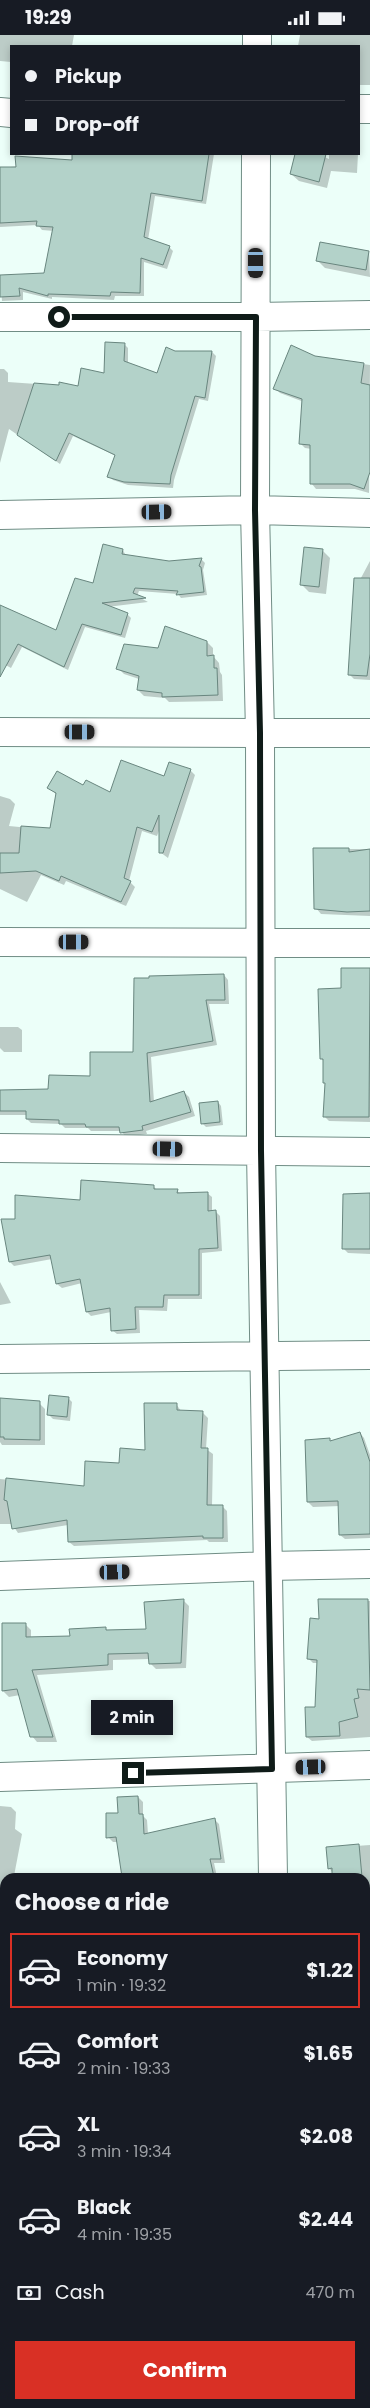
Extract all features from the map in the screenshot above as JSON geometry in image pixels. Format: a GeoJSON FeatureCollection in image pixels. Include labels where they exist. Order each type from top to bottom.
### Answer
{"type":"FeatureCollection","features":[{"type":"Feature","properties":{"kind":"street"},"geometry":{"type":"LineString","coordinates":[[256,155],[255,510],[260,733],[261,1151],[274,1873]]}},
{"type":"Feature","properties":{"kind":"street"},"geometry":{"type":"LineString","coordinates":[[0,317],[370,315]]}},
{"type":"Feature","properties":{"kind":"street"},"geometry":{"type":"LineString","coordinates":[[0,515],[255,510],[370,513]]}},
{"type":"Feature","properties":{"kind":"street"},"geometry":{"type":"LineString","coordinates":[[0,732],[370,733]]}},
{"type":"Feature","properties":{"kind":"street"},"geometry":{"type":"LineString","coordinates":[[0,941],[370,943]]}},
{"type":"Feature","properties":{"kind":"street"},"geometry":{"type":"LineString","coordinates":[[0,1148],[370,1152]]}},
{"type":"Feature","properties":{"kind":"street"},"geometry":{"type":"LineString","coordinates":[[0,1359],[370,1355]]}},
{"type":"Feature","properties":{"kind":"street"},"geometry":{"type":"LineString","coordinates":[[0,1576],[370,1564]]}},
{"type":"Feature","properties":{"kind":"street"},"geometry":{"type":"LineString","coordinates":[[0,1777],[370,1765]]}},
{"type":"Feature","properties":{"kind":"building"},"geometry":{"type":"Polygon","coordinates":[[[72,155],[209,155],[202,201],[151,193],[144,237],[170,246],[163,265],[141,258],[140,293],[111,292],[110,296],[48,294],[48,296],[19,288],[20,296],[0,297],[0,275],[44,273],[53,227],[36,226],[37,221],[0,223],[0,167],[16,167],[15,156],[72,160],[72,155]]]}},
{"type":"Feature","properties":{"kind":"building"},"geometry":{"type":"Polygon","coordinates":[[[295,155],[326,155],[319,182],[290,174],[295,155]]]}},
{"type":"Feature","properties":{"kind":"building"},"geometry":{"type":"Polygon","coordinates":[[[320,242],[369,251],[366,270],[316,261],[320,242]]]}},
{"type":"Feature","properties":{"kind":"building"},"geometry":{"type":"Polygon","coordinates":[[[105,342],[125,343],[124,361],[157,373],[166,347],[175,351],[212,351],[205,398],[195,396],[170,484],[124,482],[107,477],[115,455],[69,433],[56,461],[17,435],[34,383],[59,385],[59,382],[78,386],[81,368],[104,373],[105,342]]]}},
{"type":"Feature","properties":{"kind":"building"},"geometry":{"type":"Polygon","coordinates":[[[291,345],[315,356],[364,363],[361,383],[370,385],[370,472],[364,489],[350,484],[310,484],[310,445],[299,444],[302,399],[273,389],[291,345]]]}},
{"type":"Feature","properties":{"kind":"building"},"geometry":{"type":"Polygon","coordinates":[[[103,544],[123,549],[122,554],[169,561],[202,558],[199,566],[201,567],[204,592],[176,595],[178,591],[135,588],[133,593],[146,598],[102,603],[128,613],[121,635],[82,624],[64,667],[18,644],[0,677],[0,605],[56,630],[75,578],[93,583],[103,544]]]}},
{"type":"Feature","properties":{"kind":"building"},"geometry":{"type":"Polygon","coordinates":[[[304,547],[323,549],[319,587],[300,585],[304,547]]]}},
{"type":"Feature","properties":{"kind":"building"},"geometry":{"type":"Polygon","coordinates":[[[354,578],[370,578],[370,654],[367,676],[348,675],[354,578]]]}},
{"type":"Feature","properties":{"kind":"building"},"geometry":{"type":"Polygon","coordinates":[[[165,626],[207,641],[207,656],[214,655],[214,668],[217,668],[218,695],[162,697],[162,693],[137,690],[139,676],[116,669],[124,644],[158,648],[165,626]]]}},
{"type":"Feature","properties":{"kind":"building"},"geometry":{"type":"Polygon","coordinates":[[[121,760],[164,776],[169,762],[191,769],[163,853],[159,853],[159,815],[152,832],[137,827],[124,878],[131,881],[121,902],[61,876],[59,881],[36,871],[0,873],[0,853],[19,853],[21,826],[50,828],[56,793],[47,788],[57,771],[83,785],[86,780],[110,792],[121,760]]]}},
{"type":"Feature","properties":{"kind":"building"},"geometry":{"type":"Polygon","coordinates":[[[313,848],[349,848],[349,852],[370,849],[370,911],[347,912],[314,909],[313,848]]]}},
{"type":"Feature","properties":{"kind":"building"},"geometry":{"type":"Polygon","coordinates":[[[341,968],[370,968],[369,1117],[323,1117],[325,1083],[323,1083],[323,1059],[320,1059],[318,989],[341,988],[341,968]]]}},
{"type":"Feature","properties":{"kind":"building"},"geometry":{"type":"Polygon","coordinates":[[[224,974],[225,1000],[206,1000],[213,1041],[147,1053],[150,1102],[184,1091],[191,1112],[142,1126],[143,1130],[120,1133],[119,1127],[86,1127],[85,1124],[59,1124],[59,1120],[26,1119],[26,1111],[0,1111],[0,1090],[48,1089],[49,1075],[90,1076],[90,1052],[133,1052],[134,978],[224,974]]]}},
{"type":"Feature","properties":{"kind":"building"},"geometry":{"type":"Polygon","coordinates":[[[218,1101],[220,1122],[201,1124],[199,1103],[218,1101]]]}},
{"type":"Feature","properties":{"kind":"building"},"geometry":{"type":"Polygon","coordinates":[[[81,1180],[154,1185],[154,1189],[178,1189],[177,1193],[208,1192],[208,1211],[216,1210],[218,1248],[199,1249],[199,1295],[164,1295],[163,1307],[135,1307],[136,1329],[111,1331],[110,1308],[86,1312],[80,1279],[56,1284],[50,1255],[9,1262],[1,1219],[15,1219],[15,1195],[80,1200],[81,1180]]]}},
{"type":"Feature","properties":{"kind":"building"},"geometry":{"type":"Polygon","coordinates":[[[370,1193],[370,1249],[342,1249],[343,1194],[370,1193]]]}},
{"type":"Feature","properties":{"kind":"building"},"geometry":{"type":"Polygon","coordinates":[[[49,1395],[69,1397],[67,1417],[47,1415],[49,1395]]]}},
{"type":"Feature","properties":{"kind":"building"},"geometry":{"type":"Polygon","coordinates":[[[0,1398],[40,1401],[40,1440],[4,1439],[4,1437],[0,1437],[0,1398]]]}},
{"type":"Feature","properties":{"kind":"building"},"geometry":{"type":"Polygon","coordinates":[[[144,1403],[177,1403],[177,1410],[203,1411],[201,1448],[208,1448],[207,1505],[223,1505],[223,1538],[203,1538],[203,1536],[68,1542],[67,1520],[12,1529],[7,1501],[4,1500],[6,1478],[84,1486],[85,1461],[119,1463],[120,1448],[145,1450],[144,1403]]]}},
{"type":"Feature","properties":{"kind":"building"},"geometry":{"type":"Polygon","coordinates":[[[360,1432],[370,1462],[370,1534],[339,1535],[338,1501],[307,1502],[305,1440],[330,1438],[330,1441],[360,1432]]]}},
{"type":"Feature","properties":{"kind":"building"},"geometry":{"type":"Polygon","coordinates":[[[184,1599],[181,1663],[149,1664],[148,1653],[108,1654],[108,1665],[32,1670],[53,1737],[30,1737],[17,1689],[2,1691],[2,1623],[26,1623],[26,1637],[70,1636],[69,1629],[106,1627],[106,1630],[146,1629],[144,1602],[184,1599]]]}},
{"type":"Feature","properties":{"kind":"building"},"geometry":{"type":"Polygon","coordinates":[[[318,1599],[368,1599],[370,1690],[357,1689],[359,1698],[354,1699],[358,1717],[339,1722],[340,1736],[306,1737],[305,1707],[315,1707],[317,1660],[307,1659],[310,1618],[319,1619],[318,1599]]]}},
{"type":"Feature","properties":{"kind":"building"},"geometry":{"type":"Polygon","coordinates":[[[138,1796],[139,1814],[143,1814],[144,1834],[215,1818],[221,1859],[210,1859],[213,1873],[121,1873],[116,1837],[106,1838],[106,1813],[118,1813],[117,1797],[138,1796]]]}},
{"type":"Feature","properties":{"kind":"building"},"geometry":{"type":"Polygon","coordinates":[[[359,1844],[362,1873],[332,1873],[332,1868],[328,1869],[326,1847],[359,1844]]]}},
{"type":"Feature","properties":{"kind":"route"},"geometry":{"type":"LineString","coordinates":[[59,317],[256,317],[255,510],[260,733],[261,1151],[272,1769],[133,1773]]}}]}
